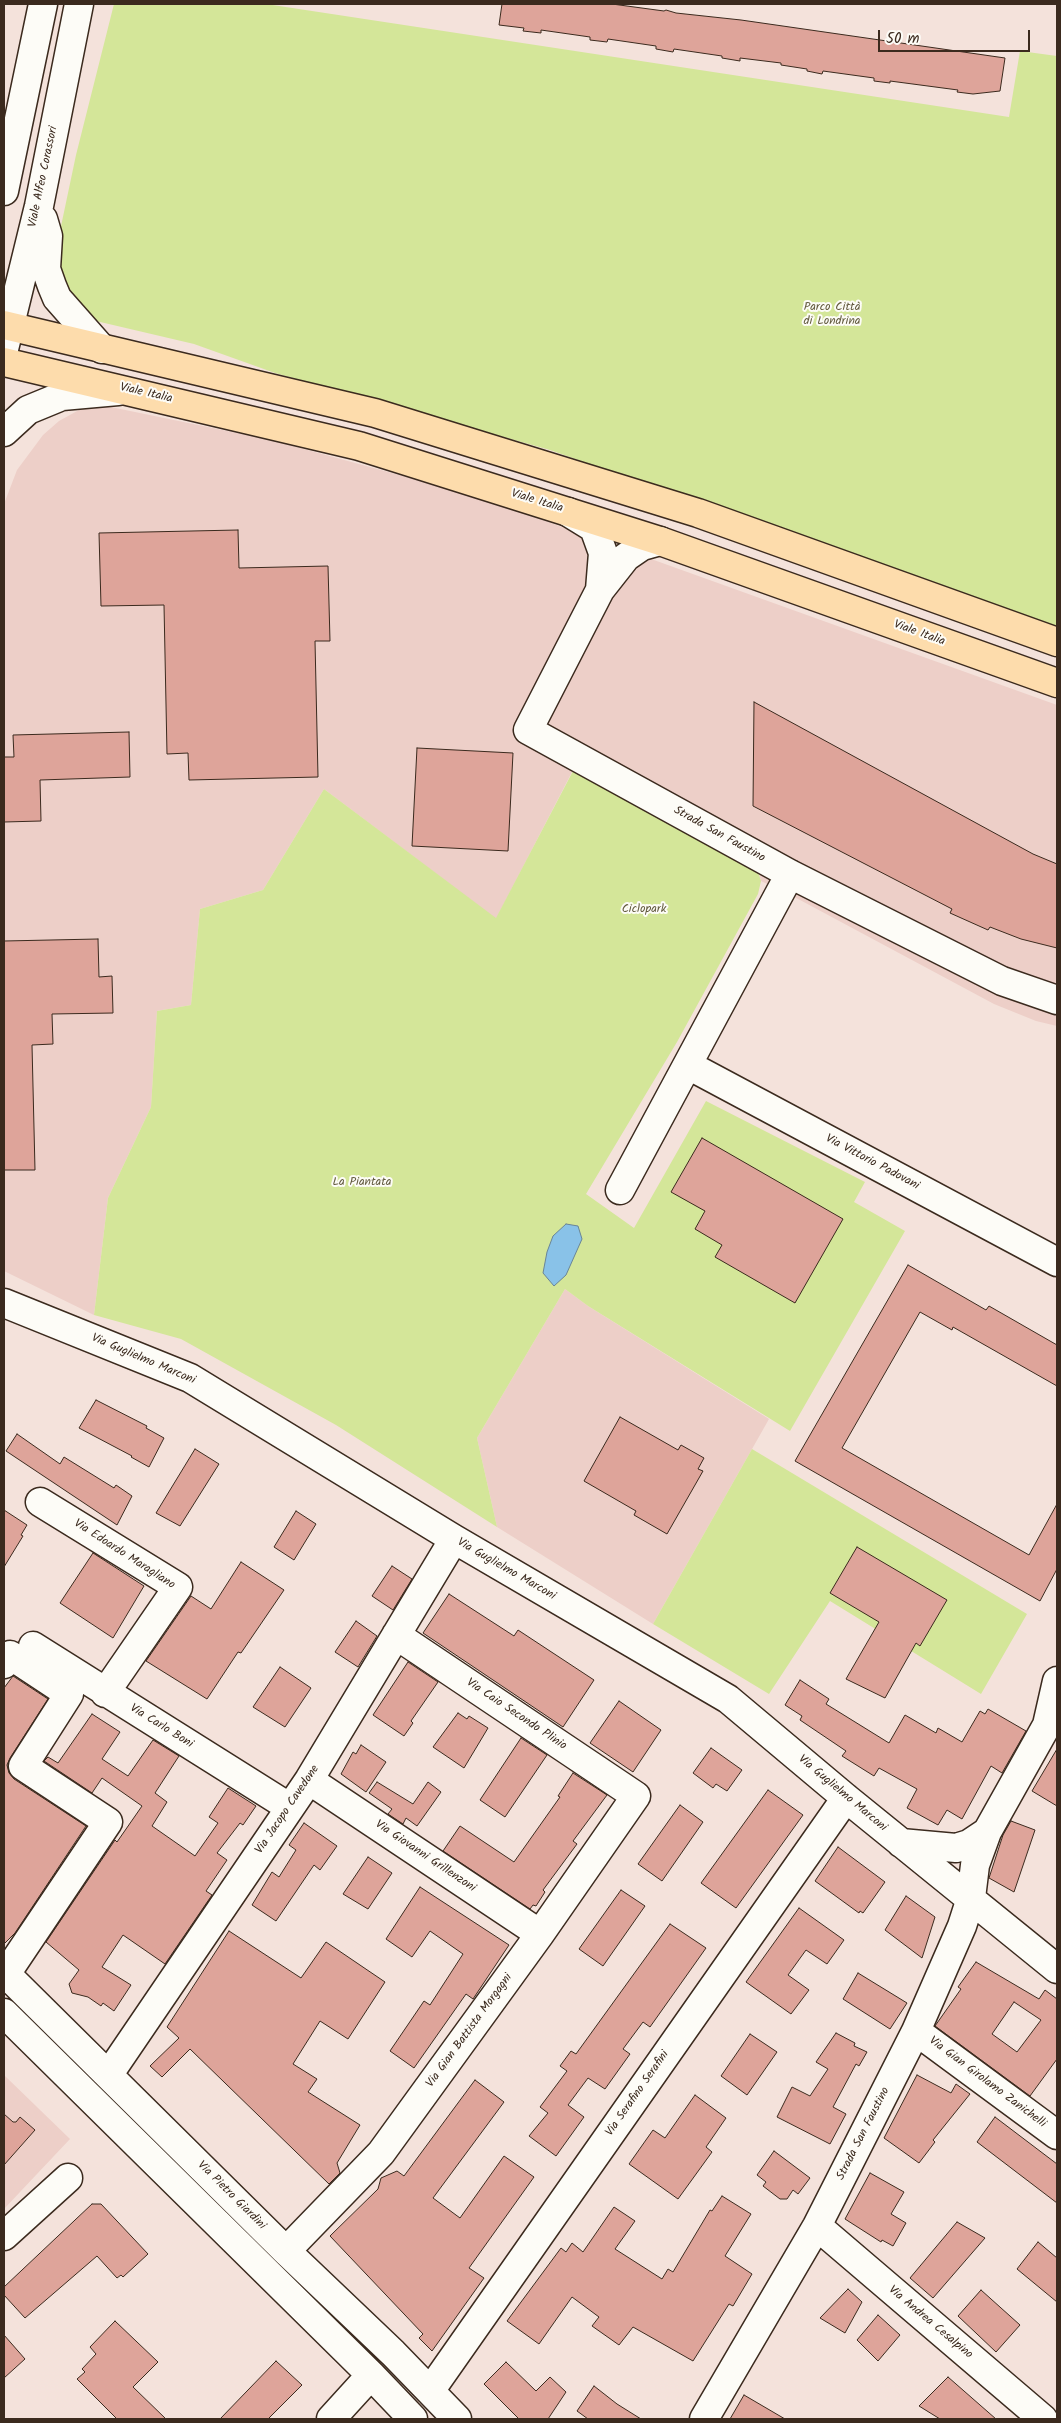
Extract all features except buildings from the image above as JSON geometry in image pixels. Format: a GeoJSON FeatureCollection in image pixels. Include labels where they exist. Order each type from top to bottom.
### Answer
{"type":"FeatureCollection","features":[{"type":"Feature","properties":{"kind":"main road"},"geometry":{"type":"LineString","coordinates":[[5,333],[102,349],[375,413],[698,513],[1057,642]]}},
{"type":"Feature","properties":{"kind":"main road","name":"Viale Italia"},"geometry":{"type":"LineString","coordinates":[[4,362],[130,390],[358,446],[660,541],[1057,683]]}},
{"type":"Feature","properties":{"kind":"street"},"geometry":{"type":"LineString","coordinates":[[5,181],[42,4]]}},
{"type":"Feature","properties":{"kind":"street","name":"Viale Alfeo Corassori"},"geometry":{"type":"LineString","coordinates":[[5,333],[39,206],[79,4]]}},
{"type":"Feature","properties":{"kind":"street"},"geometry":{"type":"LineString","coordinates":[[39,206],[48,236],[46,270],[57,298],[102,349]]}},
{"type":"Feature","properties":{"kind":"street"},"geometry":{"type":"LineString","coordinates":[[4,432],[28,410],[62,396],[130,390]]}},
{"type":"Feature","properties":{"kind":"street","name":"Strada San Faustino"},"geometry":{"type":"LineString","coordinates":[[565,511],[594,528],[603,553],[600,590]]}},
{"type":"Feature","properties":{"kind":"street","name":"Strada San Faustino"},"geometry":{"type":"LineString","coordinates":[[660,541],[642,546],[626,556],[600,590],[528,730],[790,874],[1002,981],[1057,1000]]}},
{"type":"Feature","properties":{"kind":"street"},"geometry":{"type":"LineString","coordinates":[[620,1190],[790,874]]}},
{"type":"Feature","properties":{"kind":"street","name":"Via Vittorio Padovani"},"geometry":{"type":"LineString","coordinates":[[688,1065],[1057,1262]]}},
{"type":"Feature","properties":{"kind":"street","name":"Via Guglielmo Marconi"},"geometry":{"type":"LineString","coordinates":[[4,1303],[190,1378],[454,1539],[728,1699],[846,1798],[1057,1969]]}},
{"type":"Feature","properties":{"kind":"street","name":"Via Edoardo Maragliano"},"geometry":{"type":"LineString","coordinates":[[40,1502],[178,1587],[105,1693]]}},
{"type":"Feature","properties":{"kind":"street","name":"Via Jacopo Cavedone"},"geometry":{"type":"LineString","coordinates":[[109,2074],[309,1780],[454,1539]]}},
{"type":"Feature","properties":{"kind":"street","name":"Via Caio Secondo Plinio"},"geometry":{"type":"LineString","coordinates":[[396,1635],[636,1796]]}},
{"type":"Feature","properties":{"kind":"street","name":"Via Carlo Boni"},"geometry":{"type":"LineString","coordinates":[[15,1655],[105,1693],[289,1807]]}},
{"type":"Feature","properties":{"kind":"street","name":"Via Pietro Giardini"},"geometry":{"type":"LineString","coordinates":[[15,1655],[69,1694],[23,1766],[108,1822],[5,1973],[457,2419]]}},
{"type":"Feature","properties":{"kind":"street","name":"Strada San Faustino"},"geometry":{"type":"LineString","coordinates":[[704,2419],[816,2226],[916,2031],[962,1926],[971,1898],[976,1865],[988,1832],[1047,1726],[1056,1689]]}},
{"type":"Feature","properties":{"kind":"street","name":"Via Giovanni Grillenzoni"},"geometry":{"type":"LineString","coordinates":[[309,1780],[540,1934]]}},
{"type":"Feature","properties":{"kind":"street","name":"Via Gian Battista Morgagni"},"geometry":{"type":"LineString","coordinates":[[286,2251],[381,2153],[540,1934],[636,1796]]}},
{"type":"Feature","properties":{"kind":"street","name":"Via Serafino Serafini"},"geometry":{"type":"LineString","coordinates":[[430,2391],[846,1798]]}},
{"type":"Feature","properties":{"kind":"street"},"geometry":{"type":"LineString","coordinates":[[901,1843],[956,1848],[969,1844],[988,1832]]}},
{"type":"Feature","properties":{"kind":"street"},"geometry":{"type":"LineString","coordinates":[[4,2013],[371,2375],[413,2419]]}},
{"type":"Feature","properties":{"kind":"street","name":"Via Gian Girolamo Zanichelli"},"geometry":{"type":"LineString","coordinates":[[916,2031],[1057,2135]]}},
{"type":"Feature","properties":{"kind":"street"},"geometry":{"type":"LineString","coordinates":[[4,2236],[68,2178]]}},
{"type":"Feature","properties":{"kind":"street","name":"Via Andrea Cesalpino"},"geometry":{"type":"LineString","coordinates":[[816,2226],[1043,2419]]}},
{"type":"Feature","properties":{"kind":"street"},"geometry":{"type":"LineString","coordinates":[[331,2419],[371,2375]]}},
{"type":"Feature","properties":{"kind":"shaded area"},"geometry":{"type":"Polygon","coordinates":[[[101,405],[271,440],[476,496],[1057,705],[1057,1026],[1036,1021],[994,1004],[761,881],[758,872],[572,772],[496,919],[324,789],[263,890],[200,909],[191,1005],[157,1011],[151,1107],[108,1198],[94,1315],[4,1271],[4,504],[17,470],[43,435],[59,421],[79,410],[101,405]]]}},
{"type":"Feature","properties":{"kind":"shaded area"},"geometry":{"type":"Polygon","coordinates":[[[565,1289],[588,1306],[769,1419],[653,1624],[497,1527],[477,1438],[565,1289]]]}},
{"type":"Feature","properties":{"kind":"shaded area"},"geometry":{"type":"Polygon","coordinates":[[[4,2075],[70,2139],[4,2209],[4,2075]]]}},
{"type":"Feature","properties":{"kind":"green space","name":"Parco Città di Londrina"},"geometry":{"type":"Polygon","coordinates":[[[114,4],[266,4],[1009,117],[1020,51],[1057,56],[1057,631],[550,450],[275,373],[194,344],[96,321],[79,309],[65,293],[56,250],[76,155],[114,4]]]}},
{"type":"Feature","properties":{"kind":"green space","name":"La Piantata"},"geometry":{"type":"Polygon","coordinates":[[[573,771],[739,856],[758,872],[761,881],[758,894],[677,1042],[586,1194],[634,1228],[706,1101],[865,1182],[854,1202],[905,1231],[790,1431],[588,1306],[565,1289],[477,1438],[497,1527],[336,1425],[181,1339],[94,1315],[108,1198],[151,1107],[157,1011],[191,1005],[200,909],[263,890],[324,789],[496,918],[573,771]]]}},
{"type":"Feature","properties":{"kind":"green space"},"geometry":{"type":"Polygon","coordinates":[[[752,1449],[1027,1614],[981,1694],[830,1601],[769,1694],[653,1624],[752,1449]]]}},
{"type":"Feature","properties":{"kind":"water"},"geometry":{"type":"Polygon","coordinates":[[[566,1224],[578,1226],[582,1239],[566,1275],[554,1286],[543,1273],[547,1252],[553,1236],[566,1224]]]}},
{"type":"Feature","properties":{"kind":"park label","name":"Ciclopark"},"geometry":{"type":"Point","coordinates":[644,910]}}]}
